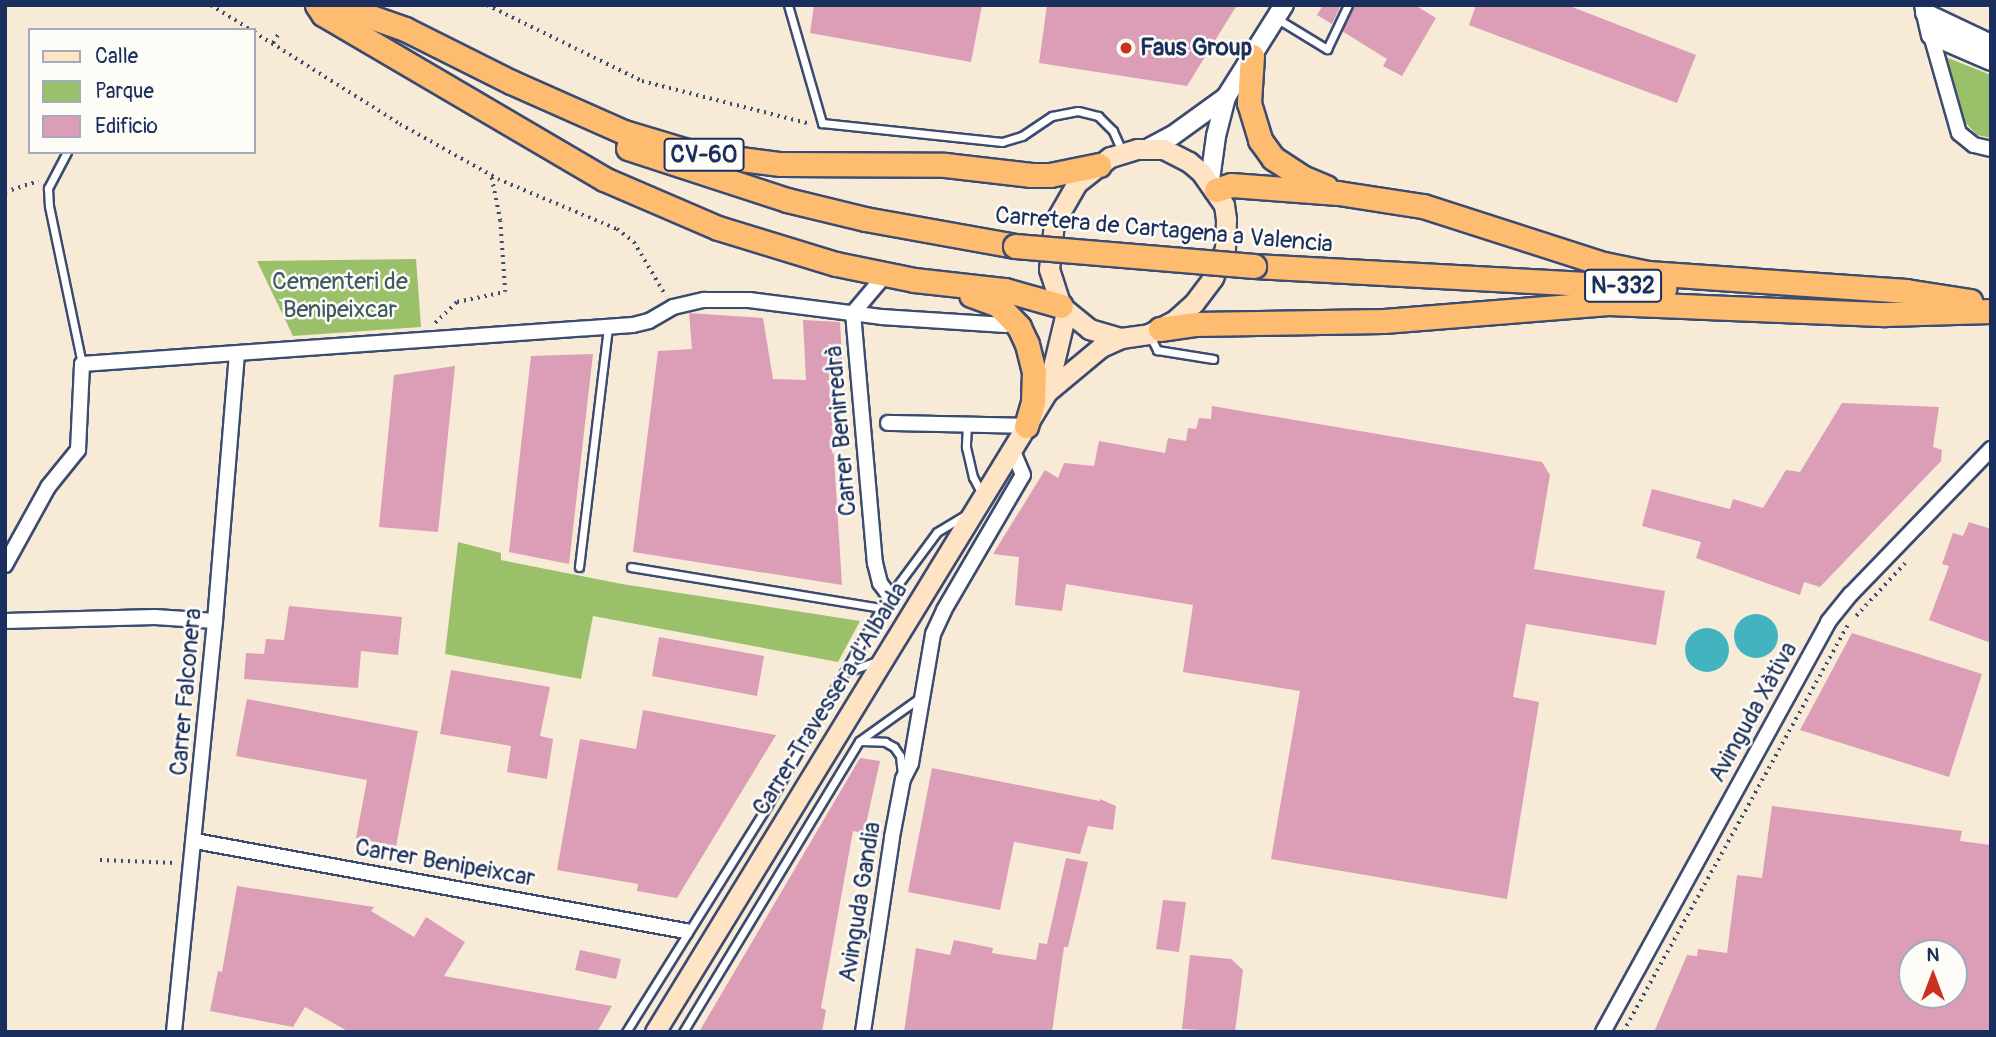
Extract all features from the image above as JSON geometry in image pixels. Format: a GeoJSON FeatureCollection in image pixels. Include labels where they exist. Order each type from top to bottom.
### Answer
{"type":"FeatureCollection","features":[{"type":"Feature","properties":{"kind":"highway"},"geometry":{"type":"LineString","coordinates":[[317,5],[323,14],[604,179],[718,228],[836,264],[914,280],[998,305],[1019,327],[1034,372],[1033,402],[1026,426]]}},
{"type":"Feature","properties":{"kind":"highway","name":"CV-60"},"geometry":{"type":"LineString","coordinates":[[337,5],[405,29],[511,82],[625,132],[694,153],[780,164],[945,165],[1031,175],[1050,175],[1099,164]]}},
{"type":"Feature","properties":{"kind":"highway","name":"Carretera de Cartagena a Valencia"},"geometry":{"type":"LineString","coordinates":[[337,5],[440,61],[634,150],[787,200],[890,224],[1014,246],[1254,266],[1991,308]]}},
{"type":"Feature","properties":{"kind":"highway"},"geometry":{"type":"LineString","coordinates":[[1252,57],[1249,103],[1260,140],[1273,158],[1338,193]]}},
{"type":"Feature","properties":{"kind":"highway"},"geometry":{"type":"LineString","coordinates":[[1213,185],[1338,193],[1423,206],[1604,264],[1648,273],[1906,291],[1991,308]]}},
{"type":"Feature","properties":{"kind":"highway"},"geometry":{"type":"LineString","coordinates":[[914,280],[1005,290],[1064,309]]}},
{"type":"Feature","properties":{"kind":"highway"},"geometry":{"type":"LineString","coordinates":[[1154,331],[1195,324],[1384,321],[1608,303],[1886,314],[1991,308]]}},
{"type":"Feature","properties":{"kind":"main road"},"geometry":{"type":"LineString","coordinates":[[1163,149],[1189,162],[1213,185],[1226,219],[1220,262],[1202,295],[1187,310],[1154,331],[1121,338],[1089,329],[1064,309],[1049,270],[1054,223],[1076,183],[1099,164],[1123,152],[1163,149]]}},
{"type":"Feature","properties":{"kind":"main road","name":"Carrer Travessera d'Albaida"},"geometry":{"type":"LineString","coordinates":[[1047,392],[1064,309]]}},
{"type":"Feature","properties":{"kind":"main road","name":"Carrer Travessera d'Albaida"},"geometry":{"type":"LineString","coordinates":[[655,1032],[1047,392],[1101,347],[1121,338]]}},
{"type":"Feature","properties":{"kind":"street"},"geometry":{"type":"LineString","coordinates":[[1924,9],[1959,133],[1974,145],[1991,149]]}},
{"type":"Feature","properties":{"kind":"street"},"geometry":{"type":"LineString","coordinates":[[1924,9],[1991,44]]}},
{"type":"Feature","properties":{"kind":"street"},"geometry":{"type":"LineString","coordinates":[[1213,185],[1216,136],[1226,97],[1280,12]]}},
{"type":"Feature","properties":{"kind":"street"},"geometry":{"type":"LineString","coordinates":[[1931,35],[1991,61]]}},
{"type":"Feature","properties":{"kind":"street"},"geometry":{"type":"LineString","coordinates":[[1149,148],[1172,136],[1226,97]]}},
{"type":"Feature","properties":{"kind":"street"},"geometry":{"type":"LineString","coordinates":[[853,313],[886,274]]}},
{"type":"Feature","properties":{"kind":"street"},"geometry":{"type":"LineString","coordinates":[[5,565],[48,487],[78,450],[82,364],[608,327],[641,323],[673,307],[704,300],[749,300],[853,313],[1006,325]]}},
{"type":"Feature","properties":{"kind":"street","name":"Carrer Benirredrà"},"geometry":{"type":"LineString","coordinates":[[853,313],[873,545],[886,603]]}},
{"type":"Feature","properties":{"kind":"street","name":"Carrer Falconera"},"geometry":{"type":"LineString","coordinates":[[174,1032],[195,841],[237,355]]}},
{"type":"Feature","properties":{"kind":"street"},"geometry":{"type":"LineString","coordinates":[[888,423],[1026,426]]}},
{"type":"Feature","properties":{"kind":"street","name":"Avinguda Gandia"},"geometry":{"type":"LineString","coordinates":[[863,1032],[903,779],[911,763],[933,634],[940,617],[1023,475],[1012,449]]}},
{"type":"Feature","properties":{"kind":"street","name":"Avinguda Xàtiva"},"geometry":{"type":"LineString","coordinates":[[1603,1032],[1828,622],[1851,594],[1991,449]]}},
{"type":"Feature","properties":{"kind":"street"},"geometry":{"type":"LineString","coordinates":[[5,621],[155,618],[215,621]]}},
{"type":"Feature","properties":{"kind":"street","name":"Carrer Benipeixcar"},"geometry":{"type":"LineString","coordinates":[[195,841],[687,931]]}},
{"type":"Feature","properties":{"kind":"lane"},"geometry":{"type":"LineString","coordinates":[[788,5],[822,123],[1002,142],[1022,136],[1052,116],[1078,111],[1098,116],[1105,122],[1123,152]]}},
{"type":"Feature","properties":{"kind":"lane"},"geometry":{"type":"LineString","coordinates":[[1280,12],[1327,49],[1348,5]]}},
{"type":"Feature","properties":{"kind":"lane"},"geometry":{"type":"LineString","coordinates":[[66,154],[48,188],[49,206],[82,364]]}},
{"type":"Feature","properties":{"kind":"lane"},"geometry":{"type":"LineString","coordinates":[[579,566],[608,327]]}},
{"type":"Feature","properties":{"kind":"lane"},"geometry":{"type":"LineString","coordinates":[[1154,331],[1157,350],[1213,359]]}},
{"type":"Feature","properties":{"kind":"lane"},"geometry":{"type":"LineString","coordinates":[[626,1032],[767,806],[886,603],[937,532],[979,503],[969,457],[967,424]]}},
{"type":"Feature","properties":{"kind":"lane"},"geometry":{"type":"LineString","coordinates":[[631,567],[886,603]]}},
{"type":"Feature","properties":{"kind":"lane"},"geometry":{"type":"LineString","coordinates":[[844,673],[884,659]]}},
{"type":"Feature","properties":{"kind":"lane"},"geometry":{"type":"LineString","coordinates":[[683,1032],[859,741],[923,696]]}},
{"type":"Feature","properties":{"kind":"lane"},"geometry":{"type":"LineString","coordinates":[[859,741],[885,742],[894,747],[900,756],[903,779]]}},
{"type":"Feature","properties":{"kind":"path"},"geometry":{"type":"LineString","coordinates":[[211,5],[247,28]]}},
{"type":"Feature","properties":{"kind":"path"},"geometry":{"type":"LineString","coordinates":[[486,5],[642,81],[789,121],[822,123]]}},
{"type":"Feature","properties":{"kind":"path"},"geometry":{"type":"LineString","coordinates":[[256,33],[400,124],[491,175],[617,229],[634,242],[673,307]]}},
{"type":"Feature","properties":{"kind":"path"},"geometry":{"type":"LineString","coordinates":[[273,43],[279,33]]}},
{"type":"Feature","properties":{"kind":"path"},"geometry":{"type":"LineString","coordinates":[[417,341],[457,302],[505,292],[500,221],[491,175]]}},
{"type":"Feature","properties":{"kind":"path"},"geometry":{"type":"LineString","coordinates":[[5,191],[38,181],[48,188]]}},
{"type":"Feature","properties":{"kind":"path"},"geometry":{"type":"LineString","coordinates":[[1623,1032],[1848,624],[1905,563]]}},
{"type":"Feature","properties":{"kind":"path"},"geometry":{"type":"LineString","coordinates":[[100,860],[192,863]]}},
{"type":"Feature","properties":{"kind":"green space"},"geometry":{"type":"Polygon","coordinates":[[[1943,56],[1991,75],[1991,138],[1977,135],[1962,119],[1943,56]]]}},
{"type":"Feature","properties":{"kind":"green space","name":"Cementeri de Benipeixcar"},"geometry":{"type":"Polygon","coordinates":[[[416,259],[421,327],[293,336],[257,261],[416,259]]]}},
{"type":"Feature","properties":{"kind":"green space"},"geometry":{"type":"Polygon","coordinates":[[[458,542],[501,553],[501,560],[622,584],[860,621],[838,662],[593,616],[581,679],[445,654],[458,542]]]}},
{"type":"Feature","properties":{"kind":"water"},"geometry":{"type":"Polygon","coordinates":[[[1756,614],[1771,621],[1778,636],[1771,651],[1756,658],[1741,651],[1734,636],[1741,621],[1756,614]]]}},
{"type":"Feature","properties":{"kind":"water"},"geometry":{"type":"Polygon","coordinates":[[[1707,628],[1722,635],[1729,650],[1722,665],[1707,672],[1692,665],[1685,650],[1692,635],[1707,628]]]}},
{"type":"Feature","properties":{"kind":"building"},"geometry":{"type":"Polygon","coordinates":[[[814,5],[982,5],[971,62],[810,33],[814,5]]]}},
{"type":"Feature","properties":{"kind":"building","name":"Faus Group"},"geometry":{"type":"Polygon","coordinates":[[[1047,5],[1237,5],[1187,86],[1039,63],[1047,5]]]}},
{"type":"Feature","properties":{"kind":"building"},"geometry":{"type":"Polygon","coordinates":[[[1323,5],[1341,5],[1332,24],[1317,15],[1323,5]]]}},
{"type":"Feature","properties":{"kind":"building"},"geometry":{"type":"Polygon","coordinates":[[[1354,5],[1415,5],[1436,18],[1402,76],[1383,66],[1387,59],[1342,31],[1354,5]]]}},
{"type":"Feature","properties":{"kind":"building"},"geometry":{"type":"Polygon","coordinates":[[[1476,5],[1567,5],[1696,55],[1677,103],[1469,25],[1476,5]]]}},
{"type":"Feature","properties":{"kind":"building"},"geometry":{"type":"Polygon","coordinates":[[[689,313],[763,318],[773,379],[806,380],[803,320],[840,322],[843,377],[829,376],[842,585],[633,552],[658,351],[692,349],[689,313]]]}},
{"type":"Feature","properties":{"kind":"building"},"geometry":{"type":"Polygon","coordinates":[[[593,354],[569,564],[509,552],[531,356],[593,354]]]}},
{"type":"Feature","properties":{"kind":"building"},"geometry":{"type":"Polygon","coordinates":[[[455,366],[438,532],[379,527],[394,375],[455,366]]]}},
{"type":"Feature","properties":{"kind":"building"},"geometry":{"type":"Polygon","coordinates":[[[1842,403],[1939,407],[1933,447],[1942,450],[1941,461],[1820,587],[1804,582],[1800,595],[1696,558],[1701,542],[1642,526],[1652,489],[1730,509],[1733,499],[1763,508],[1786,470],[1800,472],[1842,403]]]}},
{"type":"Feature","properties":{"kind":"building"},"geometry":{"type":"Polygon","coordinates":[[[1212,406],[1542,462],[1550,475],[1534,569],[1665,591],[1656,645],[1526,624],[1513,697],[1539,702],[1507,899],[1271,859],[1300,691],[1183,672],[1193,605],[1066,584],[1062,611],[1015,605],[1019,557],[993,554],[1045,470],[1058,478],[1064,463],[1094,466],[1099,441],[1165,453],[1168,438],[1186,441],[1188,428],[1196,429],[1199,418],[1211,419],[1212,406]]]}},
{"type":"Feature","properties":{"kind":"building"},"geometry":{"type":"Polygon","coordinates":[[[1969,522],[1991,529],[1991,643],[1929,620],[1949,566],[1942,564],[1953,533],[1963,536],[1969,522]]]}},
{"type":"Feature","properties":{"kind":"building"},"geometry":{"type":"Polygon","coordinates":[[[289,606],[402,617],[398,655],[361,651],[358,688],[244,679],[246,653],[264,654],[266,639],[284,640],[289,606]]]}},
{"type":"Feature","properties":{"kind":"building"},"geometry":{"type":"Polygon","coordinates":[[[1852,633],[1982,674],[1949,777],[1800,730],[1852,633]]]}},
{"type":"Feature","properties":{"kind":"building"},"geometry":{"type":"Polygon","coordinates":[[[659,637],[764,656],[757,696],[652,676],[659,637]]]}},
{"type":"Feature","properties":{"kind":"building"},"geometry":{"type":"Polygon","coordinates":[[[451,670],[550,687],[540,736],[553,739],[547,779],[507,772],[511,746],[440,734],[451,670]]]}},
{"type":"Feature","properties":{"kind":"building"},"geometry":{"type":"Polygon","coordinates":[[[247,699],[418,731],[396,846],[356,838],[367,780],[236,756],[247,699]]]}},
{"type":"Feature","properties":{"kind":"building"},"geometry":{"type":"Polygon","coordinates":[[[643,710],[776,735],[677,898],[637,891],[638,884],[557,870],[580,739],[636,749],[643,710]]]}},
{"type":"Feature","properties":{"kind":"building"},"geometry":{"type":"Polygon","coordinates":[[[860,758],[880,761],[864,833],[853,831],[821,1008],[826,1010],[822,1032],[699,1032],[860,758]]]}},
{"type":"Feature","properties":{"kind":"building"},"geometry":{"type":"Polygon","coordinates":[[[932,768],[1100,799],[1116,806],[1113,830],[1088,826],[1080,854],[1014,842],[1000,910],[908,892],[932,768]]]}},
{"type":"Feature","properties":{"kind":"building"},"geometry":{"type":"Polygon","coordinates":[[[1772,806],[1962,831],[1960,841],[1991,845],[1991,1032],[1654,1032],[1687,955],[1697,956],[1698,949],[1727,953],[1737,875],[1762,878],[1772,806]]]}},
{"type":"Feature","properties":{"kind":"building"},"geometry":{"type":"Polygon","coordinates":[[[1066,858],[1088,862],[1068,947],[1064,947],[1052,1032],[904,1032],[916,948],[950,955],[954,940],[993,948],[992,953],[1036,960],[1039,943],[1047,944],[1066,858]]]}},
{"type":"Feature","properties":{"kind":"building"},"geometry":{"type":"Polygon","coordinates":[[[237,886],[374,907],[371,911],[414,937],[426,917],[465,942],[444,976],[612,1006],[597,1032],[349,1032],[305,1007],[293,1027],[210,1011],[218,971],[222,972],[237,886]]]}},
{"type":"Feature","properties":{"kind":"building"},"geometry":{"type":"Polygon","coordinates":[[[1163,900],[1186,902],[1179,952],[1156,949],[1163,900]]]}},
{"type":"Feature","properties":{"kind":"building"},"geometry":{"type":"Polygon","coordinates":[[[580,950],[621,959],[616,979],[575,970],[580,950]]]}},
{"type":"Feature","properties":{"kind":"building"},"geometry":{"type":"Polygon","coordinates":[[[1190,955],[1231,959],[1243,970],[1235,1032],[1182,1029],[1190,955]]]}},
{"type":"Feature","properties":{"kind":"place","name":"Faus Group"},"geometry":{"type":"Point","coordinates":[1126,48]}}]}
